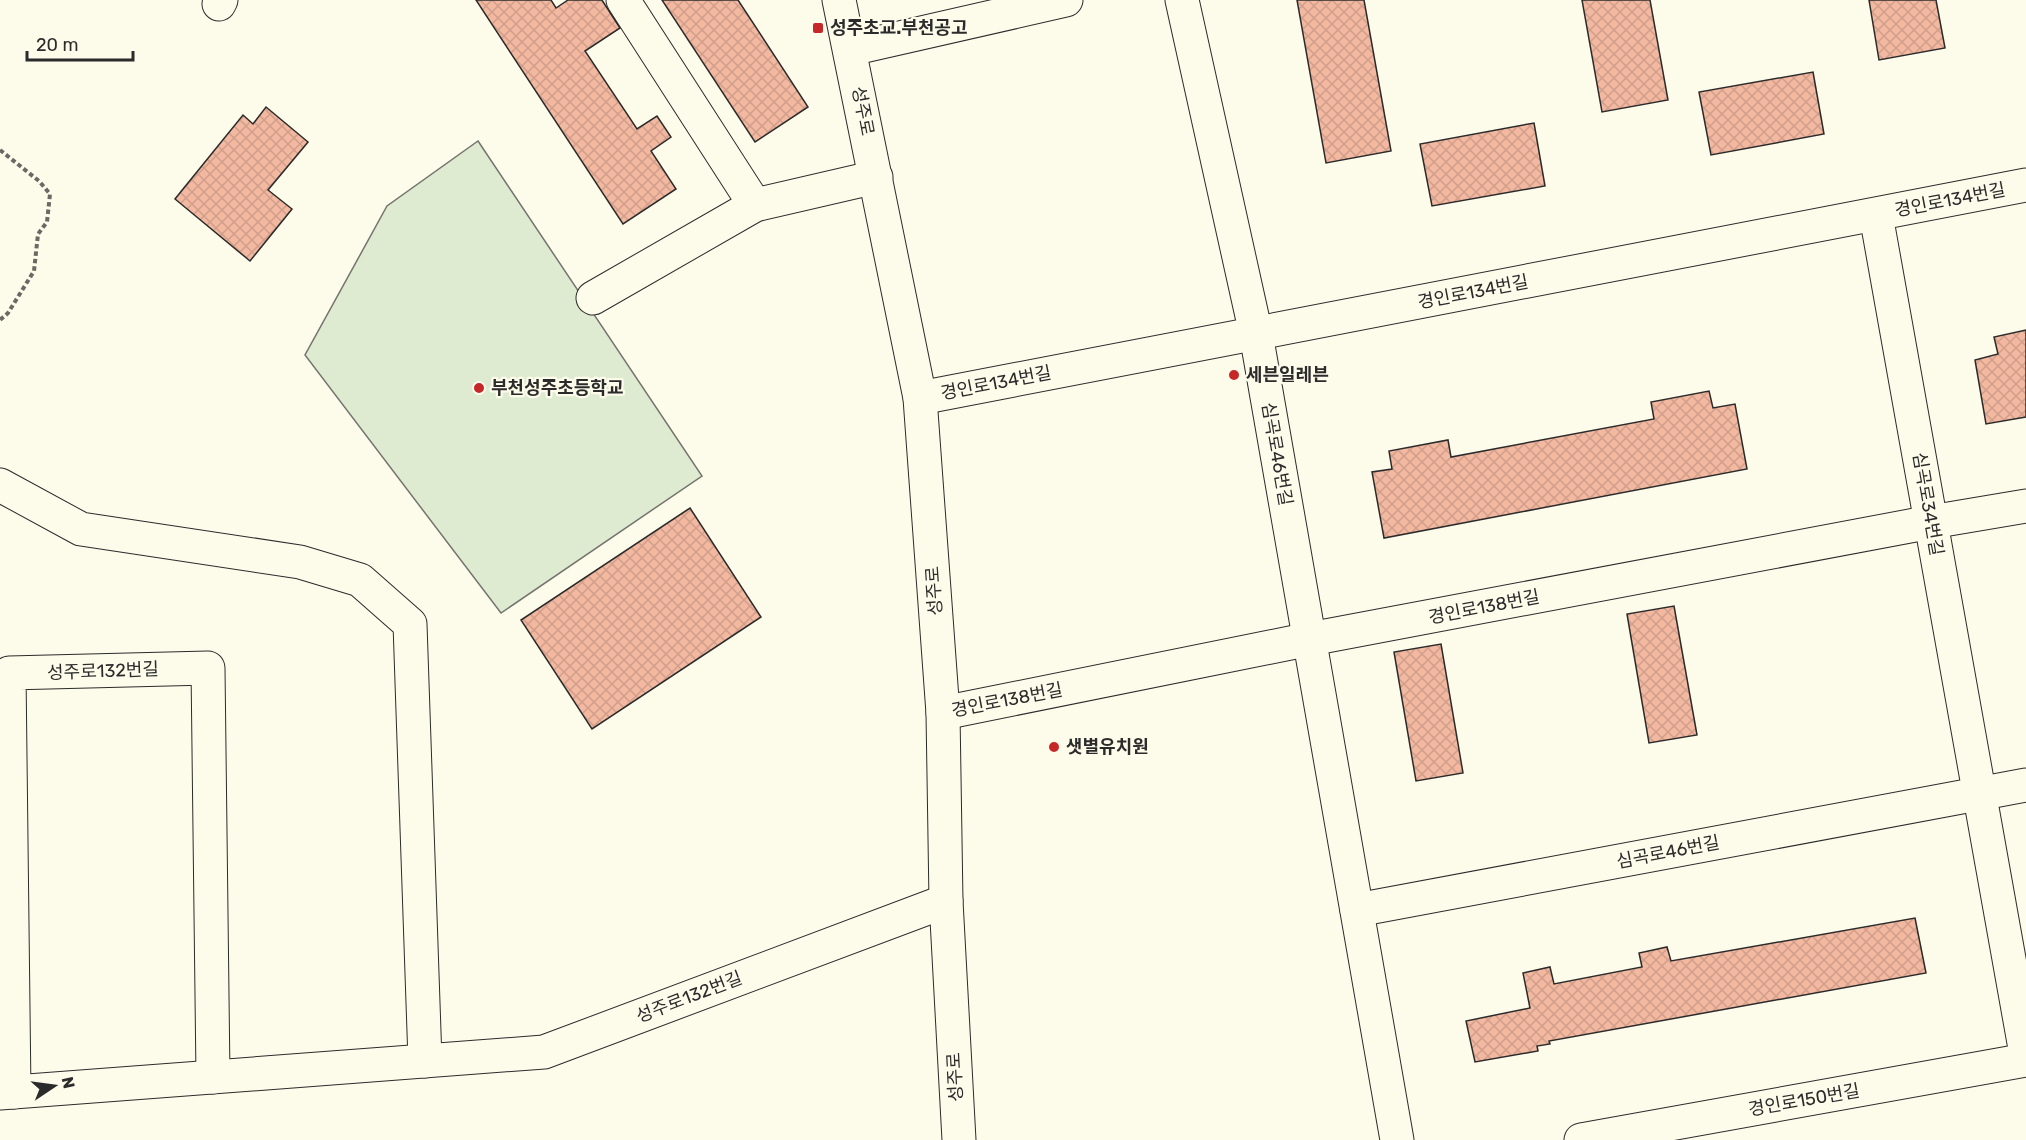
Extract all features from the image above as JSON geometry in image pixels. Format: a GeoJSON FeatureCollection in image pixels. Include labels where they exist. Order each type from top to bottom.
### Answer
{"type":"FeatureCollection","features":[{"type":"Feature","properties":{"kind":"street"},"geometry":{"type":"LineString","coordinates":[[623,0],[756,205]]}},
{"type":"Feature","properties":{"kind":"street","name":"성주로"},"geometry":{"type":"LineString","coordinates":[[839,0],[920,398],[943,713],[946,901],[959,1140]]}},
{"type":"Feature","properties":{"kind":"street"},"geometry":{"type":"LineString","coordinates":[[850,49],[1066,0]]}},
{"type":"Feature","properties":{"kind":"street","name":"심곡로46번길"},"geometry":{"type":"LineString","coordinates":[[1182,0],[1256,334],[1397,1140]]}},
{"type":"Feature","properties":{"kind":"street"},"geometry":{"type":"LineString","coordinates":[[593,298],[756,205],[876,177]]}},
{"type":"Feature","properties":{"kind":"street","name":"경인로134번길"},"geometry":{"type":"LineString","coordinates":[[920,398],[2026,186]]}},
{"type":"Feature","properties":{"kind":"street","name":"심곡로34번길"},"geometry":{"type":"LineString","coordinates":[[1876,215],[2026,1054]]}},
{"type":"Feature","properties":{"kind":"street"},"geometry":{"type":"LineString","coordinates":[[0,484],[81,529],[300,562],[360,580],[410,624],[424,1061]]}},
{"type":"Feature","properties":{"kind":"street","name":"경인로138번길"},"geometry":{"type":"LineString","coordinates":[[943,713],[1310,639],[2026,506]]}},
{"type":"Feature","properties":{"kind":"street","name":"성주로132번길"},"geometry":{"type":"LineString","coordinates":[[213,1077],[208,668],[9,673],[7,1092],[213,1077],[544,1052],[946,901]]}},
{"type":"Feature","properties":{"kind":"street"},"geometry":{"type":"LineString","coordinates":[[1979,793],[2026,785]]}},
{"type":"Feature","properties":{"kind":"street","name":"심곡로46번길"},"geometry":{"type":"LineString","coordinates":[[1357,910],[1979,793]]}},
{"type":"Feature","properties":{"kind":"street","name":"경인로150번길"},"geometry":{"type":"LineString","coordinates":[[1581,1140],[2026,1060]]}},
{"type":"Feature","properties":{"kind":"path"},"geometry":{"type":"LineString","coordinates":[[0,150],[39,181],[50,194],[47,222],[38,234],[34,271],[8,313],[0,320]]}},
{"type":"Feature","properties":{"kind":"green space"},"geometry":{"type":"Polygon","coordinates":[[[478,141],[702,476],[501,613],[305,355],[387,206],[478,141]]]}},
{"type":"Feature","properties":{"kind":"building"},"geometry":{"type":"Polygon","coordinates":[[[476,0],[551,0],[556,8],[568,0],[602,0],[620,28],[585,51],[637,129],[657,116],[671,137],[651,151],[676,189],[623,224],[476,0]]]}},
{"type":"Feature","properties":{"kind":"building"},"geometry":{"type":"Polygon","coordinates":[[[662,0],[738,0],[808,107],[755,142],[662,0]]]}},
{"type":"Feature","properties":{"kind":"building"},"geometry":{"type":"Polygon","coordinates":[[[1297,0],[1364,0],[1391,151],[1326,163],[1297,0]]]}},
{"type":"Feature","properties":{"kind":"building"},"geometry":{"type":"Polygon","coordinates":[[[1582,0],[1650,0],[1668,100],[1602,112],[1582,0]]]}},
{"type":"Feature","properties":{"kind":"building"},"geometry":{"type":"Polygon","coordinates":[[[1869,0],[1936,0],[1945,48],[1879,60],[1869,0]]]}},
{"type":"Feature","properties":{"kind":"building"},"geometry":{"type":"Polygon","coordinates":[[[1813,72],[1824,134],[1711,155],[1699,92],[1813,72]]]}},
{"type":"Feature","properties":{"kind":"building"},"geometry":{"type":"Polygon","coordinates":[[[266,107],[308,142],[268,190],[292,209],[250,261],[175,199],[243,115],[253,124],[266,107]]]}},
{"type":"Feature","properties":{"kind":"building"},"geometry":{"type":"Polygon","coordinates":[[[1534,123],[1545,186],[1432,206],[1420,144],[1534,123]]]}},
{"type":"Feature","properties":{"kind":"building"},"geometry":{"type":"Polygon","coordinates":[[[2026,330],[2026,417],[1986,424],[1975,360],[1998,354],[1994,337],[2026,330]]]}},
{"type":"Feature","properties":{"kind":"building"},"geometry":{"type":"Polygon","coordinates":[[[1709,391],[1713,408],[1735,404],[1747,469],[1384,538],[1372,472],[1392,469],[1389,451],[1448,440],[1451,457],[1654,419],[1651,402],[1709,391]]]}},
{"type":"Feature","properties":{"kind":"building"},"geometry":{"type":"Polygon","coordinates":[[[690,508],[761,617],[592,729],[521,620],[690,508]]]}},
{"type":"Feature","properties":{"kind":"building"},"geometry":{"type":"Polygon","coordinates":[[[1674,606],[1697,735],[1649,743],[1627,614],[1674,606]]]}},
{"type":"Feature","properties":{"kind":"building"},"geometry":{"type":"Polygon","coordinates":[[[1441,644],[1463,773],[1416,781],[1394,652],[1441,644]]]}},
{"type":"Feature","properties":{"kind":"building"},"geometry":{"type":"Polygon","coordinates":[[[1915,918],[1926,973],[1549,1041],[1550,1044],[1537,1046],[1538,1051],[1475,1062],[1466,1021],[1530,1008],[1523,973],[1550,967],[1554,984],[1642,967],[1639,953],[1667,947],[1671,961],[1915,918]]]}},
{"type":"Feature","properties":{"kind":"place","name":"성주초교.부천공고"},"geometry":{"type":"Point","coordinates":[818,28]}},
{"type":"Feature","properties":{"kind":"place","name":"세븐일레븐"},"geometry":{"type":"Point","coordinates":[1234,375]}},
{"type":"Feature","properties":{"kind":"place","name":"부천성주초등학교"},"geometry":{"type":"Point","coordinates":[479,388]}},
{"type":"Feature","properties":{"kind":"place","name":"샛별유치원"},"geometry":{"type":"Point","coordinates":[1054,747]}}]}
